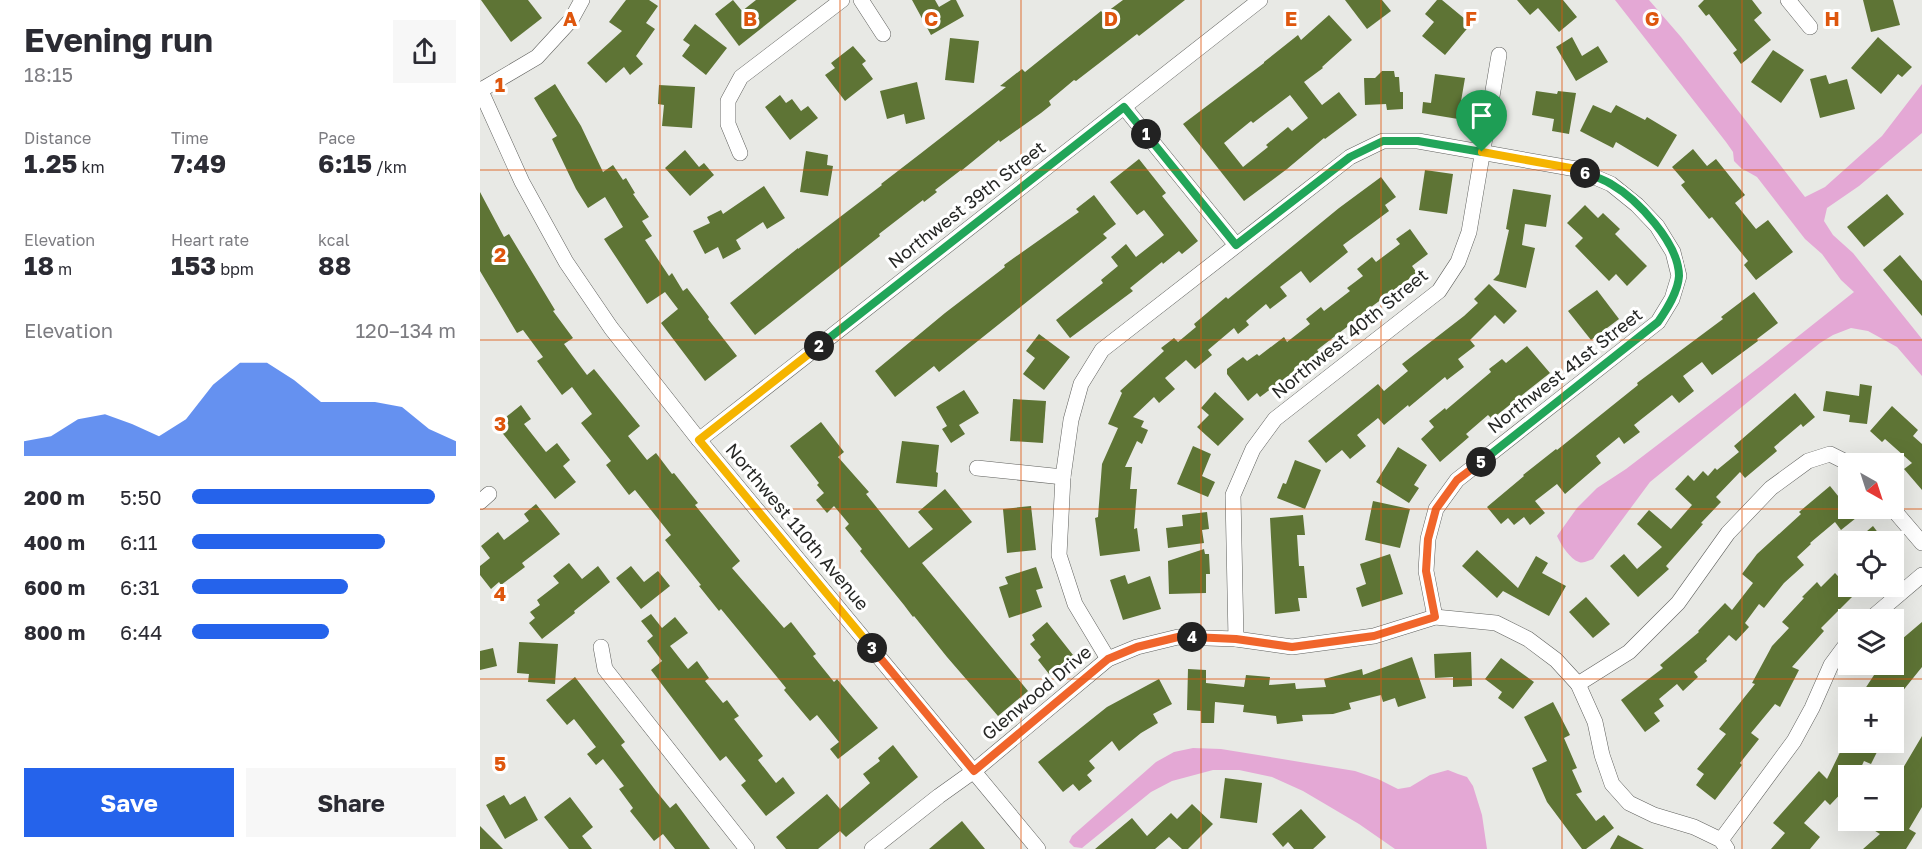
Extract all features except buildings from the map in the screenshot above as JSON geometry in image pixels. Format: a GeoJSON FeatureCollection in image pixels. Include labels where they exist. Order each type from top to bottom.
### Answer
{"type":"FeatureCollection","features":[{"type":"Feature","properties":{"kind":"street"},"geometry":{"type":"LineString","coordinates":[[480,90],[537,57],[571,20],[582,0]]}},
{"type":"Feature","properties":{"kind":"street"},"geometry":{"type":"LineString","coordinates":[[740,153],[728,124],[728,101],[741,77],[842,0]]}},
{"type":"Feature","properties":{"kind":"street"},"geometry":{"type":"LineString","coordinates":[[861,0],[884,34]]}},
{"type":"Feature","properties":{"kind":"street"},"geometry":{"type":"LineString","coordinates":[[1788,0],[1810,27]]}},
{"type":"Feature","properties":{"kind":"street","name":"Northwest 39th Street"},"geometry":{"type":"LineString","coordinates":[[699,440],[1124,107],[1255,1]]}},
{"type":"Feature","properties":{"kind":"street","name":"Northwest 40th Street"},"geometry":{"type":"LineString","coordinates":[[1236,639],[1233,495],[1252,449],[1275,419],[1439,291],[1458,262],[1469,232],[1499,55]]}},
{"type":"Feature","properties":{"kind":"street","name":"Northwest 110th Avenue"},"geometry":{"type":"LineString","coordinates":[[480,90],[522,182],[566,262],[611,328],[699,440],[1038,849]]}},
{"type":"Feature","properties":{"kind":"street"},"geometry":{"type":"LineString","coordinates":[[1124,107],[1236,245]]}},
{"type":"Feature","properties":{"kind":"street"},"geometry":{"type":"LineString","coordinates":[[1108,659],[1075,604],[1059,555],[1063,477],[1071,420],[1081,384],[1102,350],[1350,157],[1383,141],[1418,141],[1482,152]]}},
{"type":"Feature","properties":{"kind":"street","name":"Northwest 41st Street"},"geometry":{"type":"LineString","coordinates":[[1435,617],[1426,571],[1428,539],[1436,509],[1457,480],[1658,322],[1672,299],[1679,276],[1673,252],[1657,226],[1637,205],[1611,184],[1576,169],[1482,152]]}},
{"type":"Feature","properties":{"kind":"street"},"geometry":{"type":"LineString","coordinates":[[1578,684],[1629,652],[1678,603],[1728,532],[1771,488],[1808,461],[1830,454],[1838,458]]}},
{"type":"Feature","properties":{"kind":"street"},"geometry":{"type":"LineString","coordinates":[[977,468],[1063,477]]}},
{"type":"Feature","properties":{"kind":"street"},"geometry":{"type":"LineString","coordinates":[[1901,519],[1922,543]]}},
{"type":"Feature","properties":{"kind":"street"},"geometry":{"type":"LineString","coordinates":[[1882,609],[1922,575]]}},
{"type":"Feature","properties":{"kind":"street","name":"Glenwood Drive"},"geometry":{"type":"LineString","coordinates":[[974,771],[1108,659],[1137,647],[1178,637],[1236,639],[1292,647],[1374,636],[1435,617],[1496,623],[1528,639],[1556,660],[1578,684],[1594,722],[1612,784],[1629,802],[1654,815],[1694,827],[1724,844]]}},
{"type":"Feature","properties":{"kind":"street"},"geometry":{"type":"LineString","coordinates":[[602,647],[605,669],[747,849]]}},
{"type":"Feature","properties":{"kind":"street"},"geometry":{"type":"LineString","coordinates":[[1724,844],[1794,741],[1831,665],[1838,656]]}},
{"type":"Feature","properties":{"kind":"street"},"geometry":{"type":"LineString","coordinates":[[872,849],[974,771]]}},
{"type":"Feature","properties":{"kind":"shaded area"},"geometry":{"type":"Polygon","coordinates":[[[1615,0],[1649,0],[1681,37],[1805,197],[1825,187],[1882,136],[1922,84],[1922,133],[1859,186],[1827,208],[1824,221],[1833,235],[1853,253],[1922,339],[1922,376],[1897,347],[1868,331],[1851,328],[1833,335],[1820,343],[1650,482],[1593,559],[1581,562],[1569,555],[1557,536],[1577,508],[1597,488],[1626,469],[1854,292],[1841,280],[1822,254],[1805,239],[1757,177],[1734,161],[1733,152],[1726,142],[1615,0]]]}},
{"type":"Feature","properties":{"kind":"shaded area"},"geometry":{"type":"Polygon","coordinates":[[[1193,748],[1221,749],[1355,771],[1398,789],[1410,787],[1430,775],[1448,770],[1467,777],[1473,786],[1482,815],[1487,849],[1395,849],[1359,824],[1303,791],[1272,777],[1239,770],[1213,770],[1172,781],[1151,792],[1082,848],[1074,847],[1069,842],[1072,836],[1156,762],[1174,752],[1193,748]]]}},
{"type":"Feature","properties":{"kind":"route"},"geometry":{"type":"LineString","coordinates":[[1124,107],[1236,245],[1350,157],[1383,141],[1418,141],[1482,152],[1576,169],[1611,184],[1637,205],[1657,226],[1673,252],[1679,276],[1672,299],[1658,322],[1457,480],[1436,509],[1428,539],[1426,571],[1435,617],[1374,636],[1292,647],[1236,639],[1178,637],[1137,647],[1108,659],[974,771],[699,440],[1124,107]]}}]}
